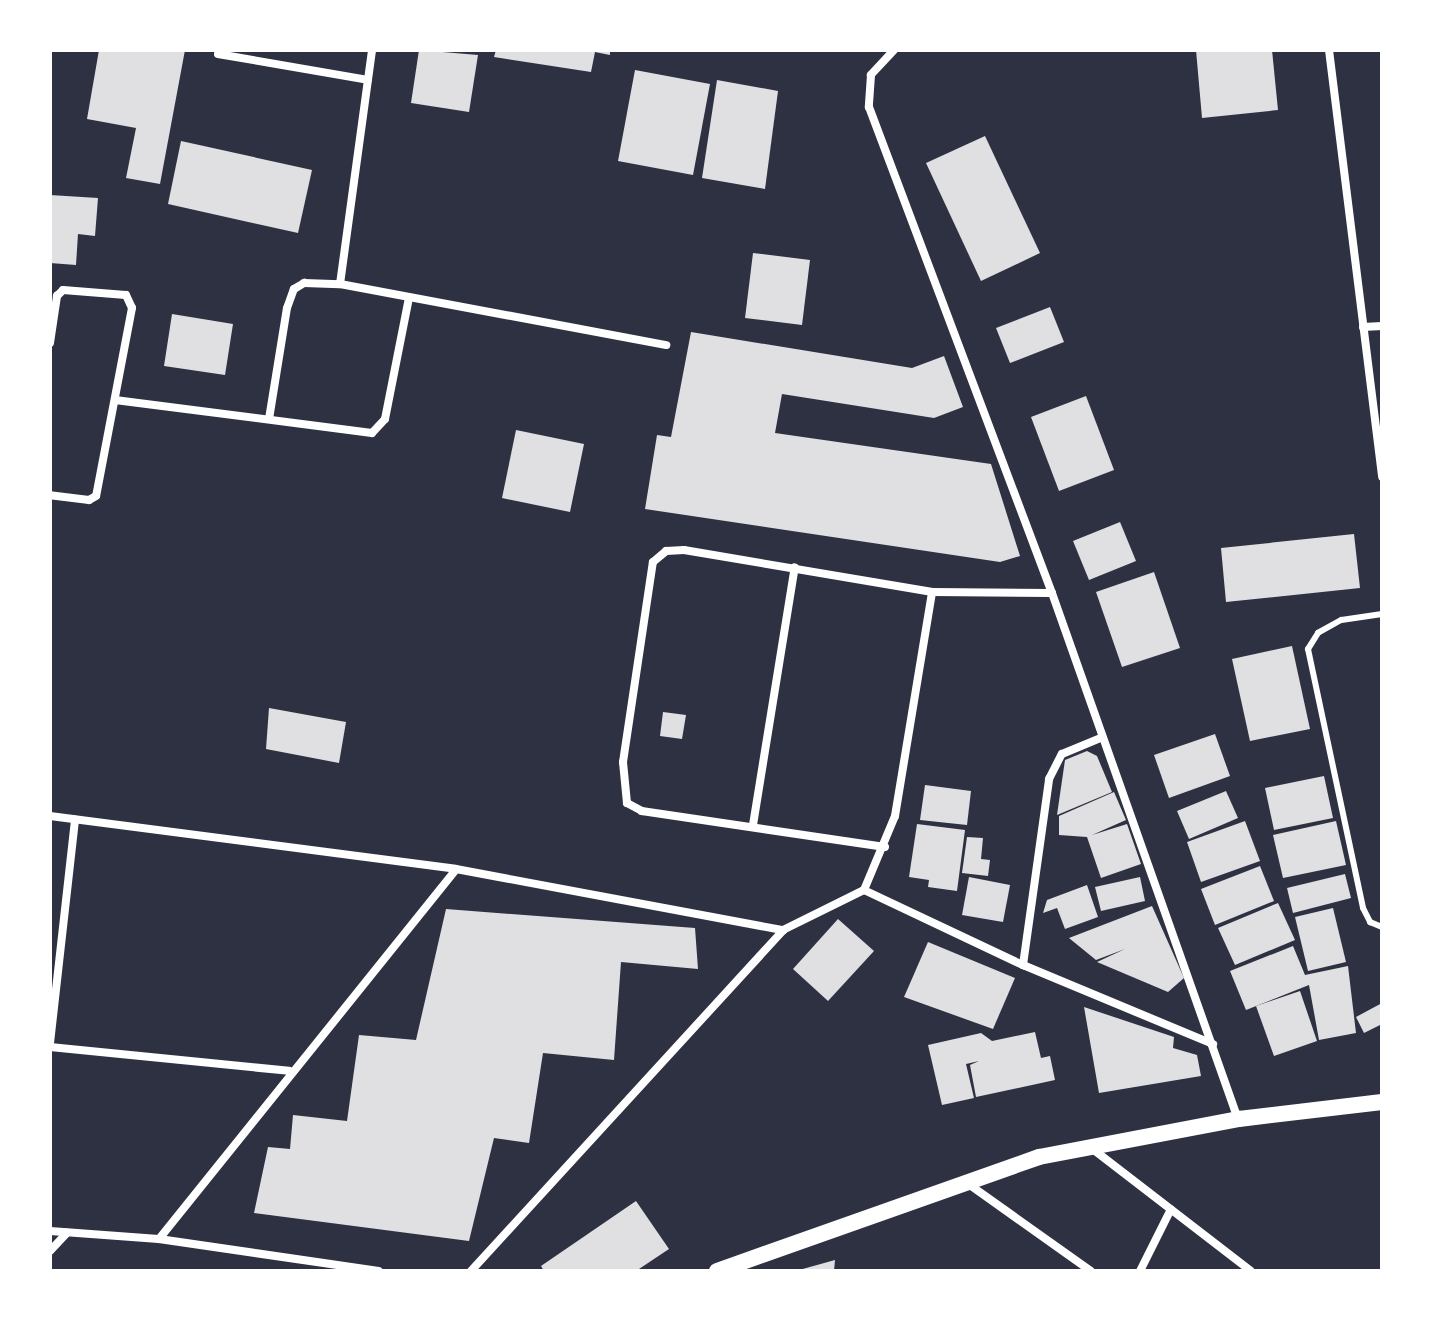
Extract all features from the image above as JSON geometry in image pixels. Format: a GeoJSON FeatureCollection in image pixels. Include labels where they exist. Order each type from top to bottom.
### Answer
{"type":"FeatureCollection","features":[{"type":"Feature","properties":{"kind":"main road"},"geometry":{"type":"LineString","coordinates":[[717,1271],[1039,1157],[1239,1119],[1382,1102]]}},
{"type":"Feature","properties":{"kind":"street"},"geometry":{"type":"LineString","coordinates":[[340,284],[372,50]]}},
{"type":"Feature","properties":{"kind":"street"},"geometry":{"type":"LineString","coordinates":[[894,50],[871,75],[869,107],[1052,593],[1239,1119]]}},
{"type":"Feature","properties":{"kind":"street"},"geometry":{"type":"LineString","coordinates":[[1329,50],[1382,477]]}},
{"type":"Feature","properties":{"kind":"street"},"geometry":{"type":"LineString","coordinates":[[218,54],[368,80]]}},
{"type":"Feature","properties":{"kind":"street"},"geometry":{"type":"LineString","coordinates":[[269,419],[294,289],[304,283],[340,284],[666,345]]}},
{"type":"Feature","properties":{"kind":"street"},"geometry":{"type":"LineString","coordinates":[[50,343],[57,296],[63,290],[126,295],[132,308],[96,496],[89,500],[50,495]]}},
{"type":"Feature","properties":{"kind":"street"},"geometry":{"type":"LineString","coordinates":[[115,400],[269,419],[358,435],[380,428],[409,298]]}},
{"type":"Feature","properties":{"kind":"street"},"geometry":{"type":"LineString","coordinates":[[1363,327],[1382,326]]}},
{"type":"Feature","properties":{"kind":"street"},"geometry":{"type":"LineString","coordinates":[[885,847],[753,825],[642,811],[627,803],[623,762],[653,562],[666,551],[684,550],[932,592],[1052,593]]}},
{"type":"Feature","properties":{"kind":"street"},"geometry":{"type":"LineString","coordinates":[[753,825],[795,567]]}},
{"type":"Feature","properties":{"kind":"street"},"geometry":{"type":"LineString","coordinates":[[471,1271],[783,930],[864,890],[885,847],[932,592]]}},
{"type":"Feature","properties":{"kind":"street"},"geometry":{"type":"LineString","coordinates":[[1023,965],[1052,769],[1062,754],[1103,737]]}},
{"type":"Feature","properties":{"kind":"street"},"geometry":{"type":"LineString","coordinates":[[50,816],[456,869],[783,930]]}},
{"type":"Feature","properties":{"kind":"street"},"geometry":{"type":"LineString","coordinates":[[75,819],[50,1045],[289,1071]]}},
{"type":"Feature","properties":{"kind":"street"},"geometry":{"type":"LineString","coordinates":[[159,1239],[289,1071],[456,869]]}},
{"type":"Feature","properties":{"kind":"street"},"geometry":{"type":"LineString","coordinates":[[864,890],[1023,965],[1213,1044]]}},
{"type":"Feature","properties":{"kind":"street"},"geometry":{"type":"LineString","coordinates":[[1090,1147],[1251,1271]]}},
{"type":"Feature","properties":{"kind":"street"},"geometry":{"type":"LineString","coordinates":[[966,1182],[1091,1271]]}},
{"type":"Feature","properties":{"kind":"street"},"geometry":{"type":"LineString","coordinates":[[1140,1271],[1171,1209]]}},
{"type":"Feature","properties":{"kind":"street"},"geometry":{"type":"LineString","coordinates":[[50,1231],[159,1239],[379,1271]]}},
{"type":"Feature","properties":{"kind":"street"},"geometry":{"type":"LineString","coordinates":[[50,1251],[67,1233]]}},
{"type":"Feature","properties":{"kind":"lane"},"geometry":{"type":"LineString","coordinates":[[1382,614],[1341,620],[1318,633],[1308,649],[1363,908],[1370,922],[1382,927]]}},
{"type":"Feature","properties":{"kind":"building"},"geometry":{"type":"Polygon","coordinates":[[[99,50],[185,50],[160,184],[126,178],[136,128],[87,119],[99,50]]]}},
{"type":"Feature","properties":{"kind":"building"},"geometry":{"type":"Polygon","coordinates":[[[419,50],[478,55],[469,112],[411,103],[419,50]]]}},
{"type":"Feature","properties":{"kind":"building"},"geometry":{"type":"Polygon","coordinates":[[[496,50],[610,50],[610,55],[595,52],[591,72],[494,57],[496,50]]]}},
{"type":"Feature","properties":{"kind":"building"},"geometry":{"type":"Polygon","coordinates":[[[1196,50],[1272,50],[1278,110],[1202,118],[1196,50]]]}},
{"type":"Feature","properties":{"kind":"building"},"geometry":{"type":"Polygon","coordinates":[[[635,70],[710,84],[693,175],[618,161],[635,70]]]}},
{"type":"Feature","properties":{"kind":"building"},"geometry":{"type":"Polygon","coordinates":[[[717,80],[778,91],[765,189],[702,178],[717,80]]]}},
{"type":"Feature","properties":{"kind":"building"},"geometry":{"type":"Polygon","coordinates":[[[985,136],[1040,253],[981,281],[926,163],[985,136]]]}},
{"type":"Feature","properties":{"kind":"building"},"geometry":{"type":"Polygon","coordinates":[[[181,141],[312,170],[298,233],[168,204],[181,141]]]}},
{"type":"Feature","properties":{"kind":"building"},"geometry":{"type":"Polygon","coordinates":[[[50,195],[98,198],[95,236],[78,234],[76,265],[50,263],[50,195]]]}},
{"type":"Feature","properties":{"kind":"building"},"geometry":{"type":"Polygon","coordinates":[[[753,253],[810,260],[802,325],[745,318],[753,253]]]}},
{"type":"Feature","properties":{"kind":"building"},"geometry":{"type":"Polygon","coordinates":[[[1050,307],[1064,342],[1010,363],[996,328],[1050,307]]]}},
{"type":"Feature","properties":{"kind":"building"},"geometry":{"type":"Polygon","coordinates":[[[172,314],[233,324],[225,375],[164,366],[172,314]]]}},
{"type":"Feature","properties":{"kind":"building"},"geometry":{"type":"Polygon","coordinates":[[[691,332],[912,368],[944,356],[963,407],[934,418],[782,394],[775,433],[991,464],[1020,556],[1000,562],[645,509],[657,435],[671,437],[691,332]]]}},
{"type":"Feature","properties":{"kind":"building"},"geometry":{"type":"Polygon","coordinates":[[[1086,396],[1114,470],[1059,491],[1031,417],[1086,396]]]}},
{"type":"Feature","properties":{"kind":"building"},"geometry":{"type":"Polygon","coordinates":[[[516,430],[584,444],[570,512],[502,498],[516,430]]]}},
{"type":"Feature","properties":{"kind":"building"},"geometry":{"type":"Polygon","coordinates":[[[1120,522],[1136,561],[1089,580],[1073,541],[1120,522]]]}},
{"type":"Feature","properties":{"kind":"building"},"geometry":{"type":"Polygon","coordinates":[[[1354,534],[1360,588],[1226,602],[1221,548],[1354,534]]]}},
{"type":"Feature","properties":{"kind":"building"},"geometry":{"type":"Polygon","coordinates":[[[1154,572],[1180,648],[1122,667],[1096,592],[1154,572]]]}},
{"type":"Feature","properties":{"kind":"building"},"geometry":{"type":"Polygon","coordinates":[[[1292,646],[1310,729],[1250,741],[1232,659],[1292,646]]]}},
{"type":"Feature","properties":{"kind":"building"},"geometry":{"type":"Polygon","coordinates":[[[269,708],[346,722],[339,763],[266,749],[269,708]]]}},
{"type":"Feature","properties":{"kind":"building"},"geometry":{"type":"Polygon","coordinates":[[[663,712],[686,715],[682,739],[660,736],[663,712]]]}},
{"type":"Feature","properties":{"kind":"building"},"geometry":{"type":"Polygon","coordinates":[[[1215,734],[1230,776],[1169,798],[1154,755],[1215,734]]]}},
{"type":"Feature","properties":{"kind":"building"},"geometry":{"type":"Polygon","coordinates":[[[1087,751],[1097,756],[1112,792],[1057,815],[1065,760],[1087,751]]]}},
{"type":"Feature","properties":{"kind":"building"},"geometry":{"type":"Polygon","coordinates":[[[1324,776],[1333,818],[1274,830],[1265,788],[1324,776]]]}},
{"type":"Feature","properties":{"kind":"building"},"geometry":{"type":"Polygon","coordinates":[[[925,785],[971,791],[967,825],[920,820],[925,785]]]}},
{"type":"Feature","properties":{"kind":"building"},"geometry":{"type":"Polygon","coordinates":[[[1226,791],[1238,818],[1189,839],[1177,811],[1226,791]]]}},
{"type":"Feature","properties":{"kind":"building"},"geometry":{"type":"Polygon","coordinates":[[[1114,792],[1126,820],[1092,835],[1127,824],[1141,864],[1101,878],[1087,837],[1059,835],[1059,816],[1114,792]]]}},
{"type":"Feature","properties":{"kind":"building"},"geometry":{"type":"Polygon","coordinates":[[[1245,821],[1260,861],[1201,882],[1187,842],[1245,821]]]}},
{"type":"Feature","properties":{"kind":"building"},"geometry":{"type":"Polygon","coordinates":[[[1336,821],[1346,865],[1283,878],[1273,835],[1336,821]]]}},
{"type":"Feature","properties":{"kind":"building"},"geometry":{"type":"Polygon","coordinates":[[[917,824],[965,830],[957,891],[928,887],[929,880],[909,877],[917,824]]]}},
{"type":"Feature","properties":{"kind":"building"},"geometry":{"type":"Polygon","coordinates":[[[967,837],[983,838],[981,859],[990,860],[988,876],[962,873],[967,837]]]}},
{"type":"Feature","properties":{"kind":"building"},"geometry":{"type":"Polygon","coordinates":[[[1260,866],[1274,901],[1215,925],[1201,889],[1260,866]]]}},
{"type":"Feature","properties":{"kind":"building"},"geometry":{"type":"Polygon","coordinates":[[[1345,874],[1351,898],[1293,913],[1287,888],[1345,874]]]}},
{"type":"Feature","properties":{"kind":"building"},"geometry":{"type":"Polygon","coordinates":[[[969,877],[1010,885],[1003,922],[962,915],[969,877]]]}},
{"type":"Feature","properties":{"kind":"building"},"geometry":{"type":"Polygon","coordinates":[[[1140,877],[1145,901],[1101,911],[1095,887],[1140,877]]]}},
{"type":"Feature","properties":{"kind":"building"},"geometry":{"type":"Polygon","coordinates":[[[1087,885],[1098,917],[1065,929],[1057,908],[1043,913],[1047,900],[1087,885]]]}},
{"type":"Feature","properties":{"kind":"building"},"geometry":{"type":"Polygon","coordinates":[[[1278,903],[1295,940],[1235,965],[1218,928],[1278,903]]]}},
{"type":"Feature","properties":{"kind":"building"},"geometry":{"type":"Polygon","coordinates":[[[1152,906],[1184,978],[1168,992],[1097,962],[1125,949],[1096,960],[1069,938],[1152,906]]]}},
{"type":"Feature","properties":{"kind":"building"},"geometry":{"type":"Polygon","coordinates":[[[1333,908],[1346,962],[1308,971],[1295,917],[1333,908]]]}},
{"type":"Feature","properties":{"kind":"building"},"geometry":{"type":"Polygon","coordinates":[[[446,909],[695,928],[698,969],[621,962],[614,1060],[543,1053],[529,1143],[494,1138],[469,1241],[254,1213],[268,1147],[290,1149],[293,1115],[347,1121],[359,1035],[416,1040],[446,909]]]}},
{"type":"Feature","properties":{"kind":"building"},"geometry":{"type":"Polygon","coordinates":[[[838,919],[874,951],[828,1001],[793,969],[838,919]]]}},
{"type":"Feature","properties":{"kind":"building"},"geometry":{"type":"Polygon","coordinates":[[[928,942],[1015,978],[993,1029],[904,997],[928,942]]]}},
{"type":"Feature","properties":{"kind":"building"},"geometry":{"type":"Polygon","coordinates":[[[1293,946],[1305,975],[1348,966],[1356,1033],[1319,1040],[1309,985],[1246,1010],[1230,971],[1293,946]]]}},
{"type":"Feature","properties":{"kind":"building"},"geometry":{"type":"Polygon","coordinates":[[[1300,991],[1317,1041],[1274,1056],[1256,1006],[1300,991]]]}},
{"type":"Feature","properties":{"kind":"building"},"geometry":{"type":"Polygon","coordinates":[[[1382,1003],[1382,1024],[1364,1033],[1356,1017],[1382,1003]]]}},
{"type":"Feature","properties":{"kind":"building"},"geometry":{"type":"Polygon","coordinates":[[[1084,1007],[1174,1037],[1173,1048],[1197,1055],[1201,1076],[1099,1093],[1084,1007]]]}},
{"type":"Feature","properties":{"kind":"building"},"geometry":{"type":"Polygon","coordinates":[[[1035,1032],[1041,1058],[1050,1056],[1055,1080],[976,1097],[970,1065],[979,1061],[966,1064],[974,1098],[942,1105],[928,1045],[981,1033],[992,1041],[1035,1032]]]}},
{"type":"Feature","properties":{"kind":"building"},"geometry":{"type":"Polygon","coordinates":[[[636,1201],[669,1249],[636,1271],[544,1271],[541,1266],[636,1201]]]}},
{"type":"Feature","properties":{"kind":"building"},"geometry":{"type":"Polygon","coordinates":[[[835,1260],[834,1271],[799,1271],[799,1270],[835,1260]]]}}]}
